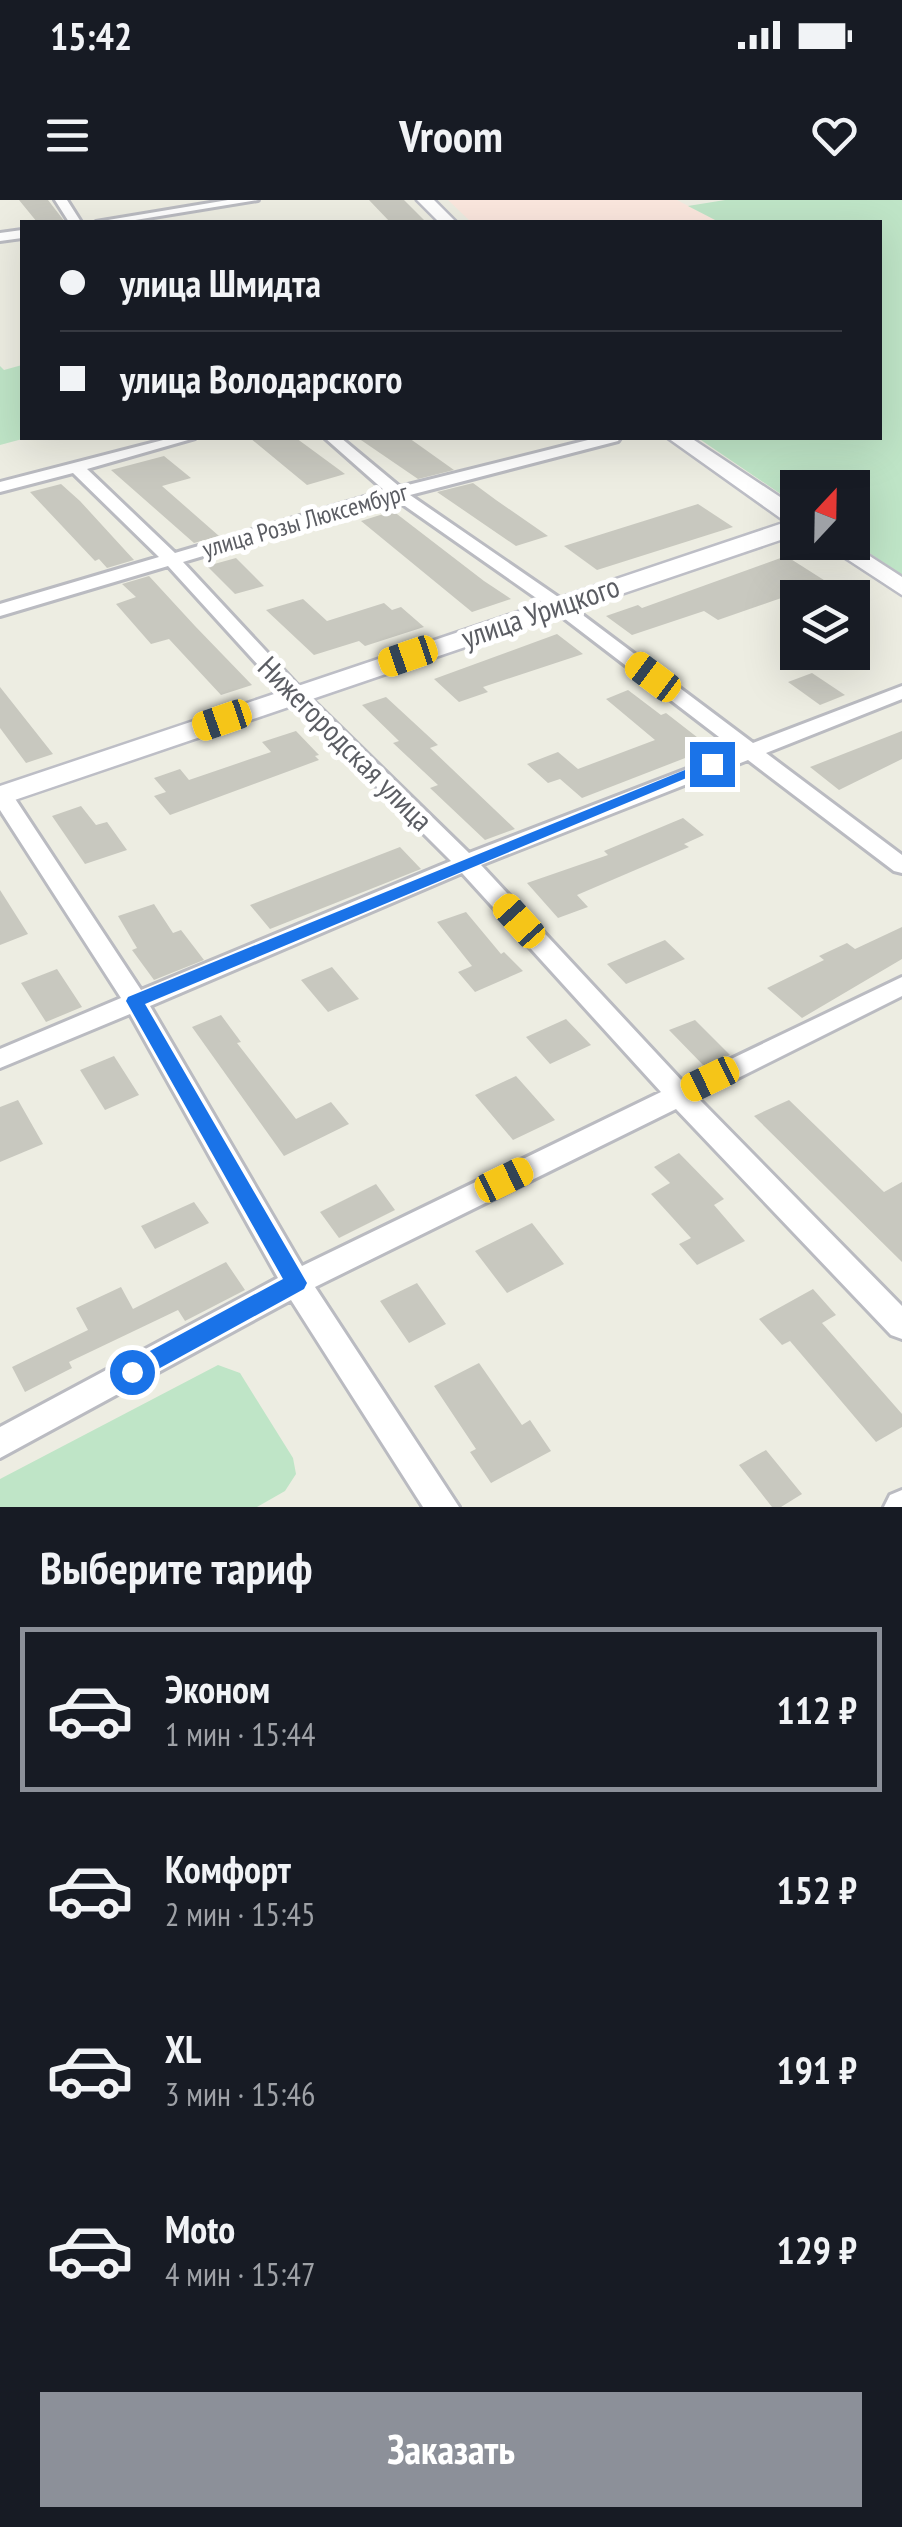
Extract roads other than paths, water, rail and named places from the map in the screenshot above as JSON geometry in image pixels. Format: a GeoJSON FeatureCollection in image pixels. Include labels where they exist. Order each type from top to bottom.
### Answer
{"type":"FeatureCollection","features":[{"type":"Feature","properties":{"kind":"street"},"geometry":{"type":"LineString","coordinates":[[116,220],[252,200]]}},
{"type":"Feature","properties":{"kind":"street"},"geometry":{"type":"LineString","coordinates":[[425,200],[446,220]]}},
{"type":"Feature","properties":{"kind":"street"},"geometry":{"type":"LineString","coordinates":[[0,487],[179,440]]}},
{"type":"Feature","properties":{"kind":"street"},"geometry":{"type":"LineString","coordinates":[[334,440],[397,493],[558,605],[902,866]]}},
{"type":"Feature","properties":{"kind":"street","name":"улица Розы Люксембург"},"geometry":{"type":"LineString","coordinates":[[0,610],[397,493],[605,440]]}},
{"type":"Feature","properties":{"kind":"street"},"geometry":{"type":"LineString","coordinates":[[681,440],[780,510]]}},
{"type":"Feature","properties":{"kind":"street","name":"Нижегородская улица"},"geometry":{"type":"LineString","coordinates":[[77,468],[171,559],[295,694],[466,863],[678,1094],[902,1326]]}},
{"type":"Feature","properties":{"kind":"street","name":"улица Урицкого"},"geometry":{"type":"LineString","coordinates":[[1,795],[780,529]]}},
{"type":"Feature","properties":{"kind":"street"},"geometry":{"type":"LineString","coordinates":[[859,560],[902,588]]}},
{"type":"Feature","properties":{"kind":"street"},"geometry":{"type":"LineString","coordinates":[[0,1058],[466,863],[902,692]]}},
{"type":"Feature","properties":{"kind":"street"},"geometry":{"type":"LineString","coordinates":[[1,795],[135,1001],[296,1283],[442,1507]]}},
{"type":"Feature","properties":{"kind":"street"},"geometry":{"type":"LineString","coordinates":[[0,1443],[296,1283],[902,986]]}}]}
